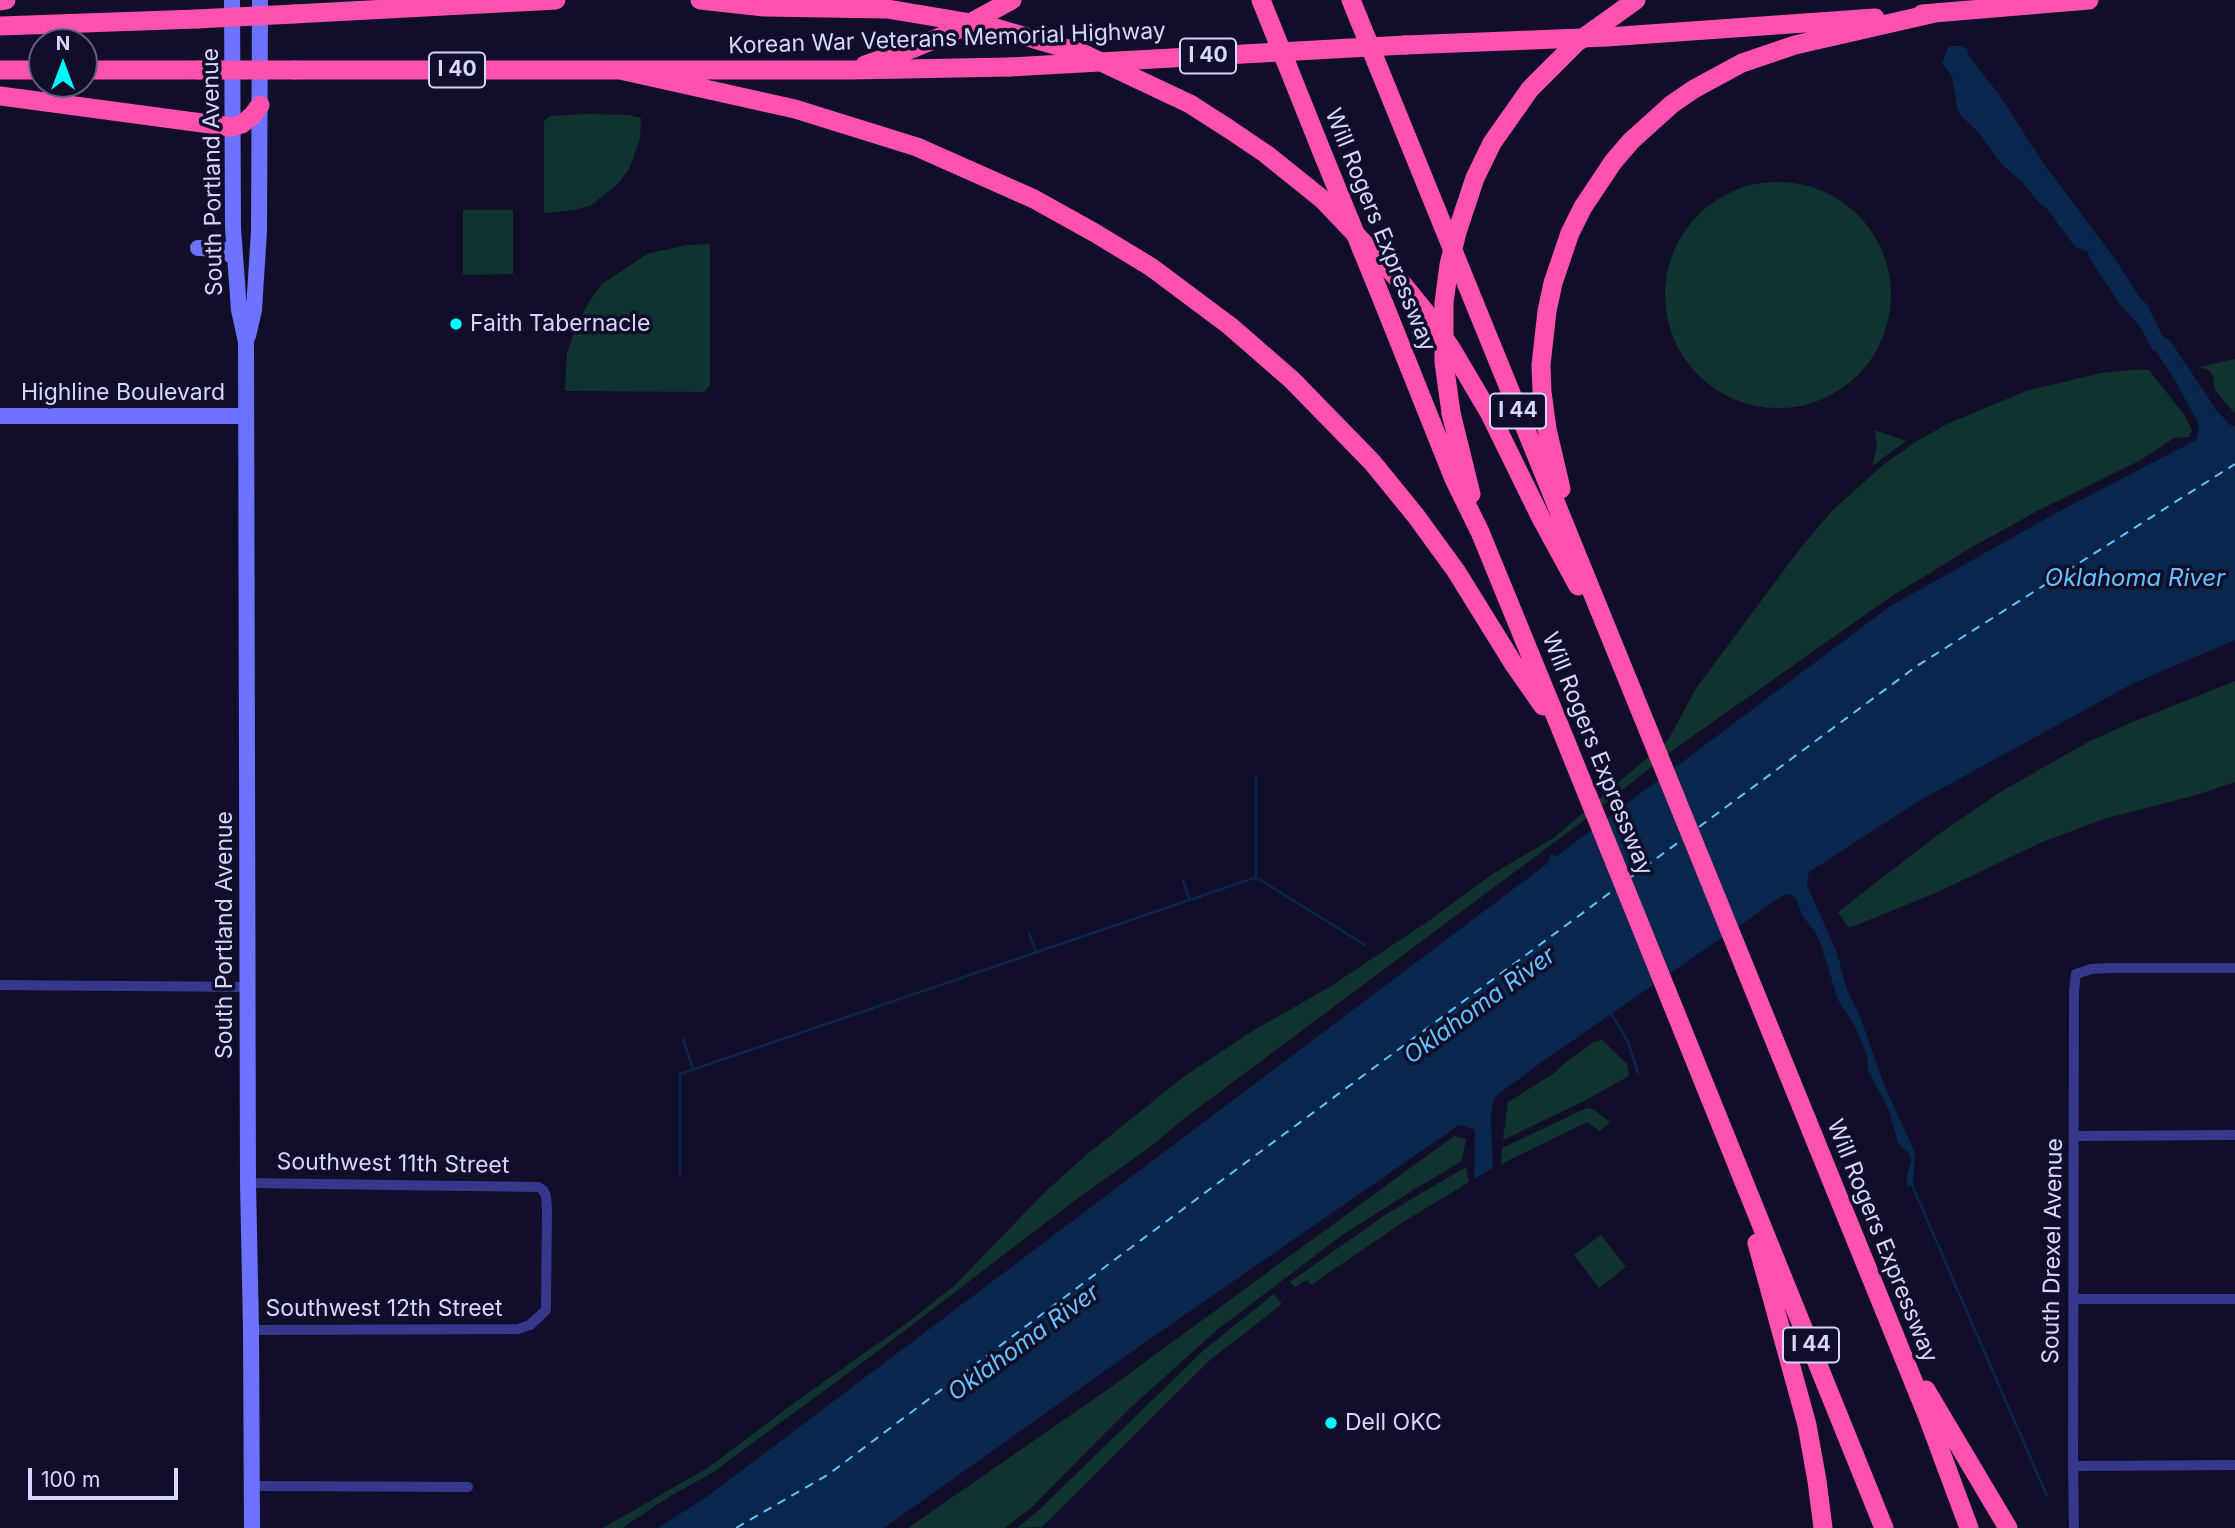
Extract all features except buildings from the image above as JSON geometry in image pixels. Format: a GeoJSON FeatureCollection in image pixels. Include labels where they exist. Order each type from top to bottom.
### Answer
{"type":"FeatureCollection","features":[{"type":"Feature","properties":{"kind":"highway"},"geometry":{"type":"LineString","coordinates":[[0,1],[6,0]]}},
{"type":"Feature","properties":{"kind":"highway"},"geometry":{"type":"LineString","coordinates":[[0,26],[197,19],[556,0]]}},
{"type":"Feature","properties":{"kind":"highway"},"geometry":{"type":"LineString","coordinates":[[700,0],[764,7],[887,9],[1002,29],[1082,53],[1139,78],[1190,104],[1266,154],[1322,199],[1368,246],[1401,282],[1451,348],[1490,414],[1541,518],[1619,661]]}},
{"type":"Feature","properties":{"kind":"highway"},"geometry":{"type":"LineString","coordinates":[[851,70],[915,48],[959,29],[1012,0]]}},
{"type":"Feature","properties":{"kind":"highway","name":"Will Rogers Expressway"},"geometry":{"type":"LineString","coordinates":[[1261,0],[1454,479],[1480,532],[1564,737],[1884,1528]]}},
{"type":"Feature","properties":{"kind":"highway","name":"Will Rogers Expressway"},"geometry":{"type":"LineString","coordinates":[[1351,0],[1784,1064],[1969,1528]]}},
{"type":"Feature","properties":{"kind":"highway"},"geometry":{"type":"LineString","coordinates":[[1480,532],[1451,413],[1444,362],[1444,303],[1457,232],[1475,178],[1492,143],[1530,89],[1576,43],[1636,0]]}},
{"type":"Feature","properties":{"kind":"highway","name":"I 40"},"geometry":{"type":"LineString","coordinates":[[1935,13],[2089,0]]}},
{"type":"Feature","properties":{"kind":"highway"},"geometry":{"type":"LineString","coordinates":[[1578,558],[1546,429],[1541,365],[1547,310],[1560,258],[1570,233],[1597,184],[1650,122],[1672,104],[1718,75],[1785,47],[1935,13]]}},
{"type":"Feature","properties":{"kind":"highway","name":"Korean War Veterans Memorial Highway"},"geometry":{"type":"LineString","coordinates":[[98,70],[851,70],[1010,67],[1405,45],[1607,37],[1935,13]]}},
{"type":"Feature","properties":{"kind":"highway"},"geometry":{"type":"LineString","coordinates":[[0,70],[28,70]]}},
{"type":"Feature","properties":{"kind":"highway"},"geometry":{"type":"LineString","coordinates":[[620,70],[795,109],[916,147],[1034,199],[1151,267],[1261,352],[1372,462],[1456,571],[1513,663],[1564,737]]}},
{"type":"Feature","properties":{"kind":"highway"},"geometry":{"type":"LineString","coordinates":[[0,96],[232,127],[242,124],[260,105]]}},
{"type":"Feature","properties":{"kind":"highway"},"geometry":{"type":"LineString","coordinates":[[1735,1164],[1804,1414],[1813,1453],[1822,1528]]}},
{"type":"Feature","properties":{"kind":"highway"},"geometry":{"type":"LineString","coordinates":[[1900,1351],[1941,1413],[2008,1528]]}},
{"type":"Feature","properties":{"kind":"main road","name":"South Portland Avenue"},"geometry":{"type":"LineString","coordinates":[[232,0],[233,228],[239,310],[246,342],[247,987],[252,1528]]}},
{"type":"Feature","properties":{"kind":"main road","name":"South Portland Avenue"},"geometry":{"type":"LineString","coordinates":[[246,342],[254,310],[258,269],[260,0]]}},
{"type":"Feature","properties":{"kind":"main road"},"geometry":{"type":"LineString","coordinates":[[233,228],[217,237],[197,243],[222,249],[235,258]]}},
{"type":"Feature","properties":{"kind":"main road","name":"Highline Boulevard"},"geometry":{"type":"LineString","coordinates":[[0,416],[246,416]]}},
{"type":"Feature","properties":{"kind":"street","name":"South Drexel Avenue"},"geometry":{"type":"LineString","coordinates":[[2074,1528],[2076,974],[2091,969],[2109,968],[2235,968]]}},
{"type":"Feature","properties":{"kind":"street"},"geometry":{"type":"LineString","coordinates":[[0,985],[247,987]]}},
{"type":"Feature","properties":{"kind":"street"},"geometry":{"type":"LineString","coordinates":[[2075,1136],[2235,1135]]}},
{"type":"Feature","properties":{"kind":"street","name":"Southwest 11th Street"},"geometry":{"type":"LineString","coordinates":[[248,1183],[538,1187],[546,1196],[546,1310],[530,1325],[517,1329]]}},
{"type":"Feature","properties":{"kind":"street"},"geometry":{"type":"LineString","coordinates":[[2073,1299],[2235,1299]]}},
{"type":"Feature","properties":{"kind":"street","name":"Southwest 12th Street"},"geometry":{"type":"LineString","coordinates":[[251,1330],[517,1329]]}},
{"type":"Feature","properties":{"kind":"street"},"geometry":{"type":"LineString","coordinates":[[2073,1466],[2235,1465]]}},
{"type":"Feature","properties":{"kind":"street"},"geometry":{"type":"LineString","coordinates":[[252,1486],[468,1487]]}},
{"type":"Feature","properties":{"kind":"green space"},"geometry":{"type":"Polygon","coordinates":[[[589,114],[641,118],[640,139],[629,169],[617,185],[591,205],[575,210],[544,213],[544,122],[549,116],[589,114]]]}},
{"type":"Feature","properties":{"kind":"green space"},"geometry":{"type":"Polygon","coordinates":[[[1778,182],[1821,191],[1841,201],[1858,215],[1872,232],[1882,252],[1891,295],[1882,338],[1872,358],[1858,375],[1841,389],[1821,399],[1778,408],[1735,399],[1715,389],[1698,375],[1684,358],[1674,338],[1665,295],[1674,252],[1684,232],[1698,215],[1715,201],[1735,191],[1778,182]]]}},
{"type":"Feature","properties":{"kind":"green space"},"geometry":{"type":"Polygon","coordinates":[[[463,210],[513,210],[513,274],[463,275],[463,210]]]}},
{"type":"Feature","properties":{"kind":"green space"},"geometry":{"type":"Polygon","coordinates":[[[710,244],[710,385],[704,392],[565,391],[567,353],[575,329],[602,284],[647,254],[686,245],[710,244]]]}},
{"type":"Feature","properties":{"kind":"green space"},"geometry":{"type":"Polygon","coordinates":[[[2235,359],[2235,414],[2215,390],[2213,376],[2209,370],[2199,367],[2235,359]]]}},
{"type":"Feature","properties":{"kind":"green space"},"geometry":{"type":"Polygon","coordinates":[[[2149,370],[2185,416],[2192,430],[2189,437],[2174,438],[2141,460],[2039,510],[1889,598],[1673,750],[1579,824],[1186,1117],[1150,1147],[712,1473],[622,1528],[603,1528],[709,1467],[907,1323],[954,1286],[1044,1193],[1085,1156],[1182,1078],[1254,1030],[1328,988],[1427,922],[1494,873],[1555,837],[1668,740],[1697,687],[1802,546],[1832,511],[1883,465],[1947,424],[2026,391],[2101,373],[2149,370]]]}},
{"type":"Feature","properties":{"kind":"green space"},"geometry":{"type":"Polygon","coordinates":[[[1875,430],[1906,441],[1872,466],[1877,447],[1875,430]]]}},
{"type":"Feature","properties":{"kind":"green space"},"geometry":{"type":"Polygon","coordinates":[[[2235,681],[2235,782],[2107,818],[2042,842],[1938,892],[1849,928],[1838,912],[1940,833],[2002,791],[2088,742],[2235,681]]]}},
{"type":"Feature","properties":{"kind":"green space"},"geometry":{"type":"Polygon","coordinates":[[[1602,1040],[1627,1064],[1629,1076],[1503,1140],[1508,1102],[1556,1072],[1595,1041],[1602,1040]]]}},
{"type":"Feature","properties":{"kind":"green space"},"geometry":{"type":"Polygon","coordinates":[[[1587,1108],[1610,1122],[1600,1131],[1587,1122],[1501,1164],[1502,1148],[1587,1108]]]}},
{"type":"Feature","properties":{"kind":"green space"},"geometry":{"type":"Polygon","coordinates":[[[1454,1136],[1466,1139],[1462,1161],[1341,1236],[1218,1329],[1129,1409],[1033,1506],[1005,1528],[908,1528],[1104,1392],[1454,1136]]]}},
{"type":"Feature","properties":{"kind":"green space"},"geometry":{"type":"Polygon","coordinates":[[[1466,1167],[1469,1182],[1403,1222],[1311,1285],[1307,1280],[1295,1287],[1290,1282],[1388,1213],[1466,1167]]]}},
{"type":"Feature","properties":{"kind":"green space"},"geometry":{"type":"Polygon","coordinates":[[[1601,1235],[1626,1267],[1599,1288],[1574,1255],[1601,1235]]]}},
{"type":"Feature","properties":{"kind":"green space"},"geometry":{"type":"Polygon","coordinates":[[[1274,1294],[1282,1304],[1210,1360],[1042,1527],[1017,1528],[1039,1510],[1204,1350],[1274,1294]]]}},
{"type":"Feature","properties":{"kind":"water","name":"Oklahoma River"},"geometry":{"type":"Polygon","coordinates":[[[1949,46],[1967,49],[1968,55],[1998,93],[2044,164],[2147,304],[2162,335],[2171,342],[2217,411],[2230,425],[2235,426],[2235,640],[2132,684],[1919,801],[1809,872],[1807,885],[1837,953],[1847,990],[1861,1019],[1884,1085],[1915,1152],[1913,1186],[1907,1186],[1910,1155],[1898,1143],[1889,1110],[1868,1071],[1867,1055],[1854,1025],[1838,1000],[1821,945],[1802,915],[1796,899],[1785,894],[1496,1096],[1492,1104],[1491,1119],[1493,1168],[1474,1179],[1475,1132],[1459,1125],[1147,1341],[884,1528],[658,1528],[705,1498],[1548,863],[1551,855],[1557,856],[1889,607],[2056,513],[2196,440],[2198,423],[2176,382],[2140,327],[2119,303],[2087,251],[2075,247],[2048,210],[2002,165],[1979,133],[1961,116],[1952,77],[1942,63],[1949,46]]]}},
{"type":"Feature","properties":{"kind":"waterway"},"geometry":{"type":"LineString","coordinates":[[1256,777],[1256,878]]}},
{"type":"Feature","properties":{"kind":"waterway"},"geometry":{"type":"LineString","coordinates":[[680,1174],[680,1074],[1248,880],[1256,878],[1262,881],[1365,945]]}},
{"type":"Feature","properties":{"kind":"waterway"},"geometry":{"type":"LineString","coordinates":[[1183,881],[1190,900]]}},
{"type":"Feature","properties":{"kind":"waterway"},"geometry":{"type":"LineString","coordinates":[[1029,933],[1036,952]]}},
{"type":"Feature","properties":{"kind":"waterway"},"geometry":{"type":"LineString","coordinates":[[1611,1013],[1628,1042],[1638,1073]]}},
{"type":"Feature","properties":{"kind":"waterway"},"geometry":{"type":"LineString","coordinates":[[683,1039],[693,1069]]}},
{"type":"Feature","properties":{"kind":"waterway"},"geometry":{"type":"LineString","coordinates":[[1912,1185],[2047,1496]]}},
{"type":"Feature","properties":{"kind":"ferry route"},"geometry":{"type":"LineString","coordinates":[[1699,827],[1917,666],[2235,464]]}},
{"type":"Feature","properties":{"kind":"ferry route"},"geometry":{"type":"LineString","coordinates":[[1631,877],[1683,839]]}},
{"type":"Feature","properties":{"kind":"ferry route"},"geometry":{"type":"LineString","coordinates":[[736,1528],[829,1474],[1615,889]]}},
{"type":"Feature","properties":{"kind":"place","name":"Faith Tabernacle"},"geometry":{"type":"Point","coordinates":[456,324]}},
{"type":"Feature","properties":{"kind":"place","name":"Dell OKC"},"geometry":{"type":"Point","coordinates":[1331,1423]}}]}
